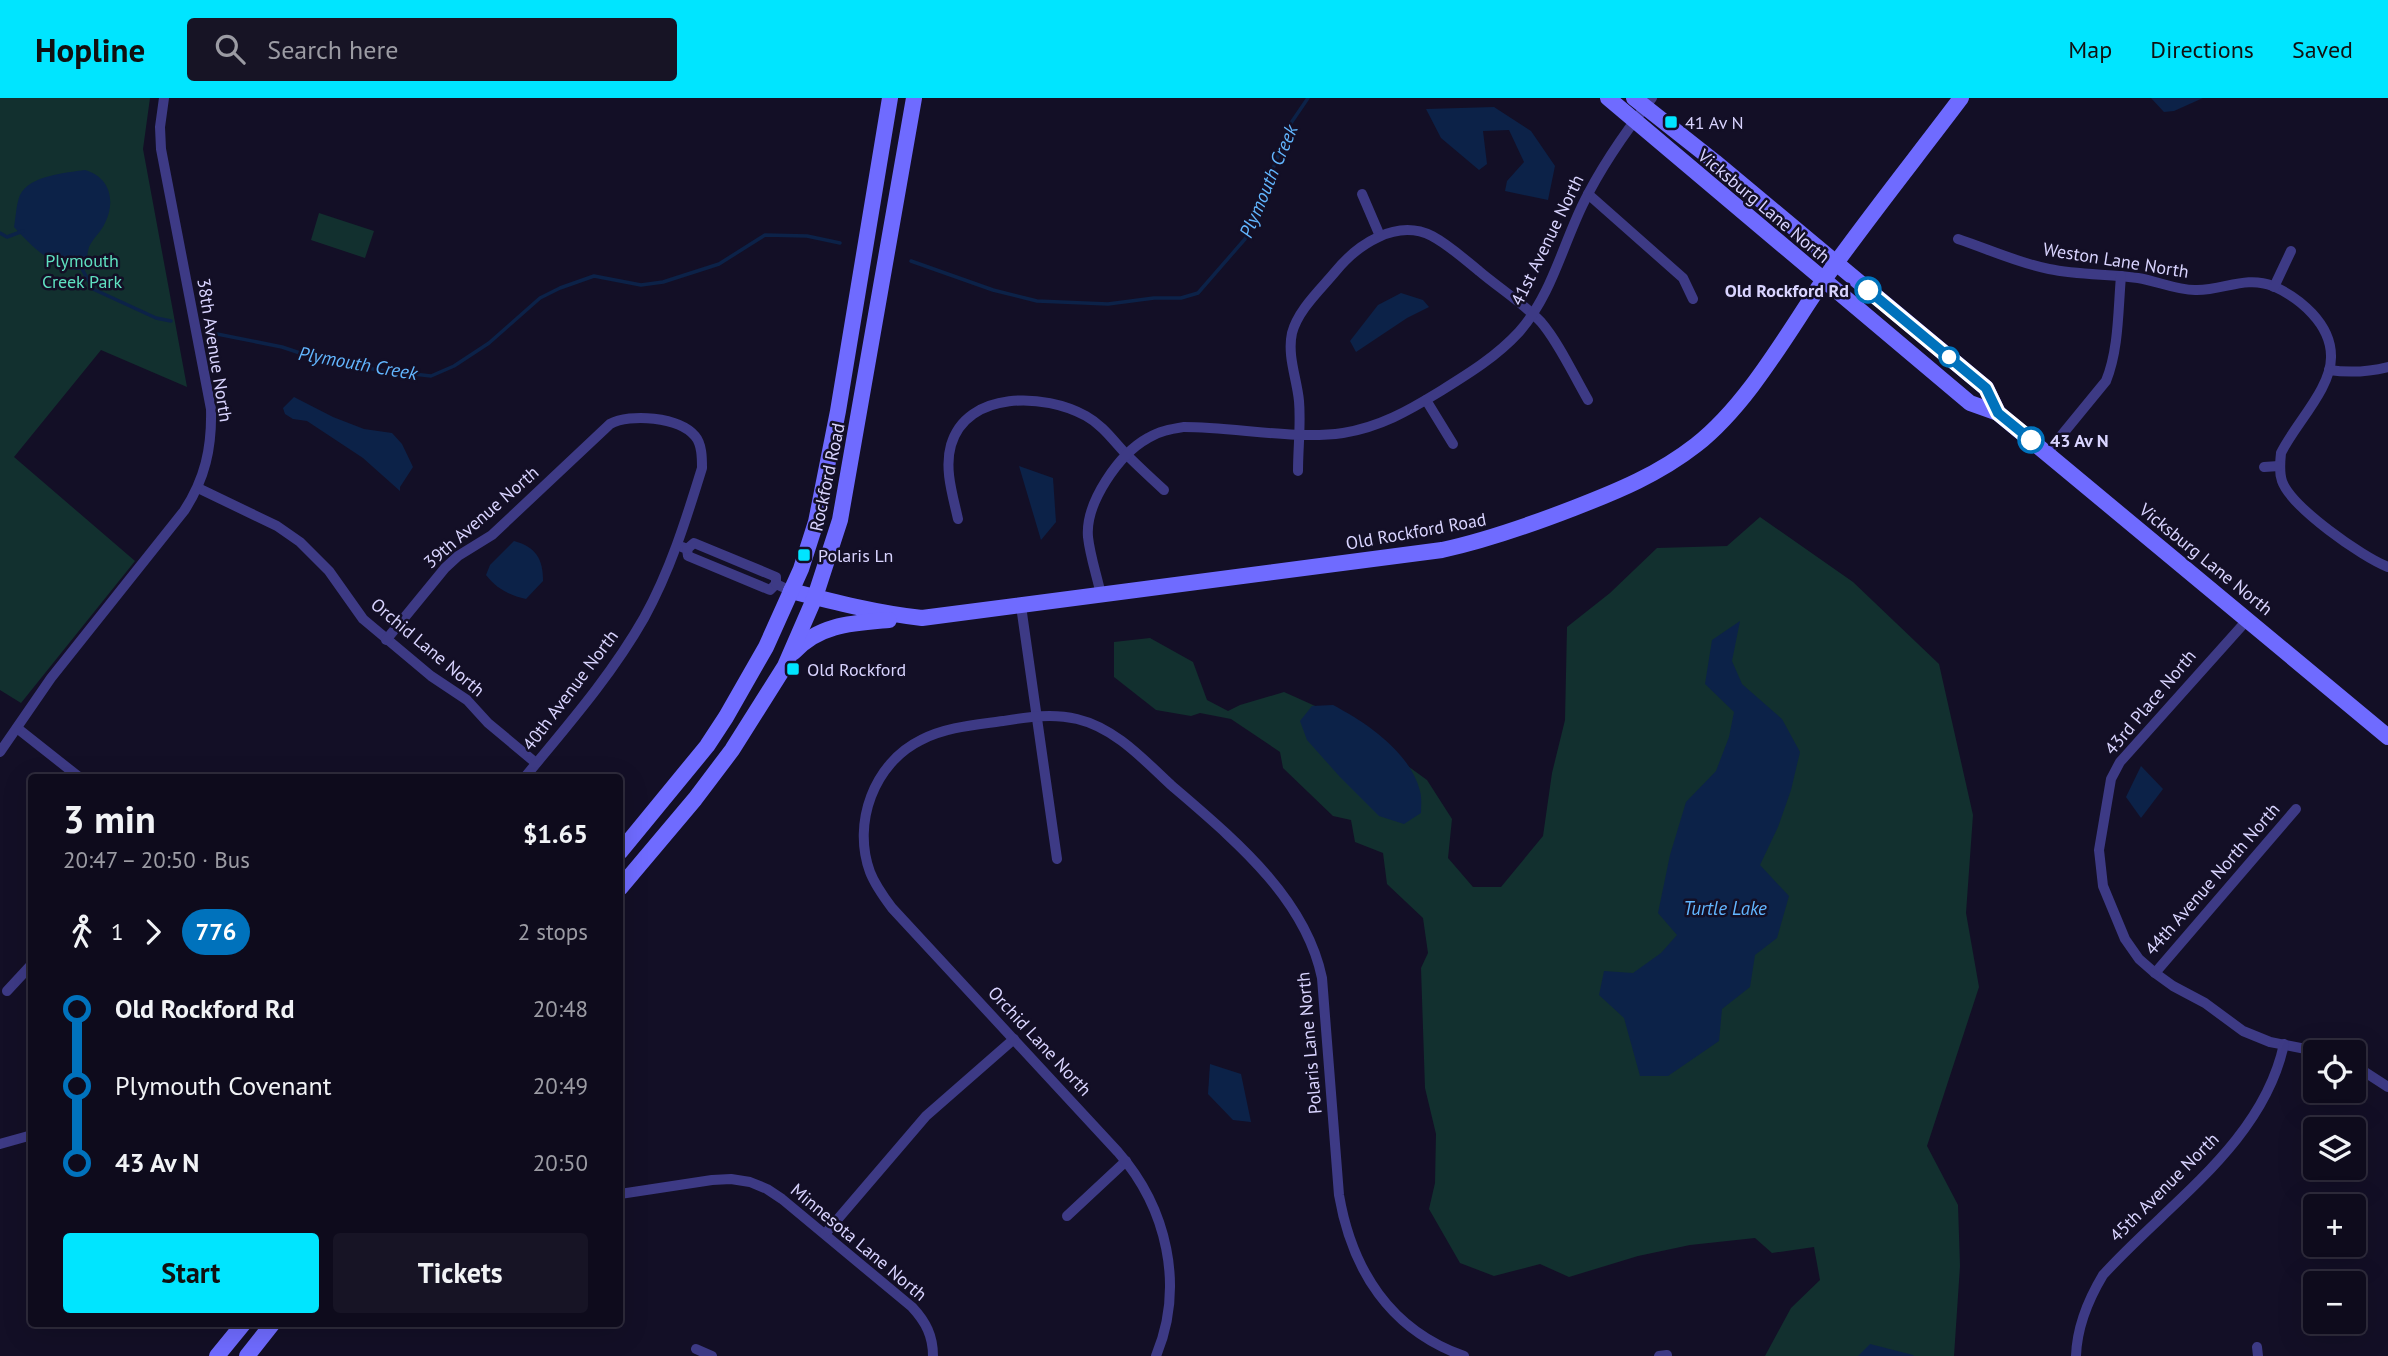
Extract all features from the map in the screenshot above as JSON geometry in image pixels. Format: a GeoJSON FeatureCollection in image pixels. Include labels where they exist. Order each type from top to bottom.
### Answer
{"type":"FeatureCollection","features":[{"type":"Feature","properties":{"kind":"main road","name":"Rockford Road"},"geometry":{"type":"LineString","coordinates":[[623,848],[707,746],[726,717],[766,647],[784,588],[801,569],[816,522],[838,411],[890,98]]}},
{"type":"Feature","properties":{"kind":"main road","name":"Rockford Road"},"geometry":{"type":"LineString","coordinates":[[623,884],[695,799],[732,750],[785,666],[815,597],[840,520],[914,98]]}},
{"type":"Feature","properties":{"kind":"main road","name":"Vicksburg Lane North"},"geometry":{"type":"LineString","coordinates":[[1608,98],[1641,106],[1716,162],[1986,388],[1998,413]]}},
{"type":"Feature","properties":{"kind":"main road","name":"Old Rockford Road"},"geometry":{"type":"LineString","coordinates":[[784,588],[884,614],[922,618],[1021,606],[1442,550],[1484,541],[1525,527],[1632,485],[1672,463],[1699,443],[1723,419],[1961,98]]}},
{"type":"Feature","properties":{"kind":"main road","name":"Vicksburg Lane North"},"geometry":{"type":"LineString","coordinates":[[1641,106],[1823,282],[1970,403],[1998,413],[2388,737]]}},
{"type":"Feature","properties":{"kind":"main road"},"geometry":{"type":"LineString","coordinates":[[785,666],[803,642],[828,629],[857,623],[922,618]]}},
{"type":"Feature","properties":{"kind":"main road"},"geometry":{"type":"LineString","coordinates":[[217,1356],[241,1327]]}},
{"type":"Feature","properties":{"kind":"main road"},"geometry":{"type":"LineString","coordinates":[[247,1356],[270,1327]]}},
{"type":"Feature","properties":{"kind":"street","name":"38th Avenue North"},"geometry":{"type":"LineString","coordinates":[[0,752],[51,678],[184,511],[198,488],[210,453],[211,410],[161,149],[160,127],[164,98]]}},
{"type":"Feature","properties":{"kind":"street","name":"41st Avenue North"},"geometry":{"type":"LineString","coordinates":[[1101,595],[1088,535],[1089,522],[1107,480],[1126,454],[1147,438],[1165,430],[1184,427],[1297,434],[1341,433],[1366,428],[1391,420],[1500,352],[1532,314],[1552,279],[1588,194],[1641,106]]}},
{"type":"Feature","properties":{"kind":"street"},"geometry":{"type":"LineString","coordinates":[[1362,194],[1380,236]]}},
{"type":"Feature","properties":{"kind":"street"},"geometry":{"type":"LineString","coordinates":[[1588,194],[1683,278],[1693,299]]}},
{"type":"Feature","properties":{"kind":"street"},"geometry":{"type":"LineString","coordinates":[[1298,471],[1299,401],[1291,348],[1292,332],[1299,316],[1340,265],[1357,250],[1380,236],[1404,230],[1431,235],[1532,314],[1542,324],[1588,400]]}},
{"type":"Feature","properties":{"kind":"street","name":"Weston Lane North"},"geometry":{"type":"LineString","coordinates":[[1958,239],[2046,269],[2121,276],[2197,291],[2243,281],[2274,287],[2295,300],[2321,324],[2329,340],[2329,370]]}},
{"type":"Feature","properties":{"kind":"street"},"geometry":{"type":"LineString","coordinates":[[2274,287],[2291,251]]}},
{"type":"Feature","properties":{"kind":"street"},"geometry":{"type":"LineString","coordinates":[[2047,453],[2106,381],[2113,359],[2121,276]]}},
{"type":"Feature","properties":{"kind":"street"},"geometry":{"type":"LineString","coordinates":[[2388,367],[2369,372],[2329,370],[2322,388],[2287,441],[2279,466],[2281,481],[2297,502],[2353,548],[2388,567]]}},
{"type":"Feature","properties":{"kind":"street"},"geometry":{"type":"LineString","coordinates":[[1426,400],[1453,444]]}},
{"type":"Feature","properties":{"kind":"street"},"geometry":{"type":"LineString","coordinates":[[958,519],[948,462],[951,443],[968,419],[978,410],[990,405],[1022,401],[1066,407],[1086,416],[1104,429],[1164,490]]}},
{"type":"Feature","properties":{"kind":"street","name":"39th Avenue North"},"geometry":{"type":"LineString","coordinates":[[386,640],[445,568],[458,556],[492,535],[610,424],[621,418],[646,418]]}},
{"type":"Feature","properties":{"kind":"street","name":"40th Avenue North"},"geometry":{"type":"LineString","coordinates":[[527,774],[611,669],[633,636],[682,547],[702,468],[700,447],[695,436],[684,428],[646,418]]}},
{"type":"Feature","properties":{"kind":"street"},"geometry":{"type":"LineString","coordinates":[[2263,467],[2279,466]]}},
{"type":"Feature","properties":{"kind":"street","name":"Orchid Lane North"},"geometry":{"type":"LineString","coordinates":[[198,488],[277,526],[300,542],[329,571],[363,620],[430,676],[467,700],[488,723],[536,763]]}},
{"type":"Feature","properties":{"kind":"street","name":"Old Rockford Road"},"geometry":{"type":"LineString","coordinates":[[682,547],[688,556],[770,590],[784,588]]}},
{"type":"Feature","properties":{"kind":"street"},"geometry":{"type":"LineString","coordinates":[[1021,606],[1057,859]]}},
{"type":"Feature","properties":{"kind":"street","name":"43rd Place North"},"geometry":{"type":"LineString","coordinates":[[2248,619],[2141,735],[2120,762],[2111,779],[2099,850],[2102,886],[2125,939],[2139,959],[2155,973],[2205,1003],[2244,1031],[2270,1042],[2303,1048]]}},
{"type":"Feature","properties":{"kind":"street","name":"Polaris Lane North"},"geometry":{"type":"LineString","coordinates":[[1038,716],[1057,715],[1094,724],[1126,745],[1231,838],[1277,889],[1302,925],[1318,959],[1322,978],[1339,1195],[1353,1251],[1366,1278],[1403,1322],[1426,1339],[1464,1356]]}},
{"type":"Feature","properties":{"kind":"street","name":"Orchid Lane North"},"geometry":{"type":"LineString","coordinates":[[1038,716],[938,732],[901,753],[874,787],[867,807],[864,850],[874,881],[892,908],[1126,1161],[1152,1201],[1169,1258],[1170,1288],[1168,1317],[1156,1356]]}},
{"type":"Feature","properties":{"kind":"street"},"geometry":{"type":"LineString","coordinates":[[16,728],[75,774]]}},
{"type":"Feature","properties":{"kind":"street","name":"44th Avenue North North"},"geometry":{"type":"LineString","coordinates":[[2155,973],[2296,809]]}},
{"type":"Feature","properties":{"kind":"street"},"geometry":{"type":"LineString","coordinates":[[7,991],[28,968]]}},
{"type":"Feature","properties":{"kind":"street"},"geometry":{"type":"LineString","coordinates":[[825,1234],[926,1116],[1014,1039]]}},
{"type":"Feature","properties":{"kind":"street","name":"45th Avenue North"},"geometry":{"type":"LineString","coordinates":[[2076,1356],[2083,1315],[2091,1295],[2104,1275],[2224,1156],[2264,1099],[2274,1079],[2284,1044]]}},
{"type":"Feature","properties":{"kind":"street"},"geometry":{"type":"LineString","coordinates":[[2366,1073],[2388,1087]]}},
{"type":"Feature","properties":{"kind":"street"},"geometry":{"type":"LineString","coordinates":[[0,1144],[28,1136]]}},
{"type":"Feature","properties":{"kind":"street"},"geometry":{"type":"LineString","coordinates":[[1067,1216],[1126,1161]]}},
{"type":"Feature","properties":{"kind":"street","name":"Minnesota Lane North"},"geometry":{"type":"LineString","coordinates":[[623,1194],[731,1179],[750,1182],[767,1189],[912,1307],[930,1332],[933,1352]]}},
{"type":"Feature","properties":{"kind":"street"},"geometry":{"type":"LineString","coordinates":[[696,1349],[712,1356]]}},
{"type":"Feature","properties":{"kind":"street"},"geometry":{"type":"LineString","coordinates":[[1659,1356],[1667,1355]]}},
{"type":"Feature","properties":{"kind":"green space","name":"Plymouth Creek Park"},"geometry":{"type":"Polygon","coordinates":[[[0,98],[150,98],[143,149],[187,387],[101,350],[14,457],[135,561],[21,703],[0,690],[0,98]]]}},
{"type":"Feature","properties":{"kind":"green space"},"geometry":{"type":"Polygon","coordinates":[[[319,213],[374,231],[365,258],[311,240],[319,213]]]}},
{"type":"Feature","properties":{"kind":"green space"},"geometry":{"type":"Polygon","coordinates":[[[1760,517],[1853,582],[1939,664],[1973,815],[1966,913],[1979,987],[1927,1146],[1958,1205],[1960,1266],[1954,1356],[1765,1356],[1791,1308],[1820,1280],[1814,1247],[1772,1253],[1755,1238],[1690,1245],[1638,1256],[1569,1277],[1540,1264],[1494,1276],[1460,1263],[1429,1209],[1435,1183],[1436,1134],[1425,1088],[1421,968],[1428,953],[1423,918],[1387,884],[1383,853],[1355,842],[1351,820],[1333,816],[1283,768],[1280,752],[1231,719],[1200,713],[1191,716],[1156,710],[1114,677],[1114,642],[1150,638],[1193,662],[1207,700],[1228,711],[1284,692],[1342,718],[1427,780],[1452,819],[1448,858],[1473,887],[1501,887],[1543,836],[1552,773],[1565,720],[1567,627],[1610,593],[1657,548],[1727,546],[1760,517]]]}},
{"type":"Feature","properties":{"kind":"water"},"geometry":{"type":"Polygon","coordinates":[[[2151,98],[2203,98],[2174,111],[2164,112],[2151,98]]]}},
{"type":"Feature","properties":{"kind":"water"},"geometry":{"type":"Polygon","coordinates":[[[1494,107],[1531,131],[1555,166],[1548,200],[1505,191],[1507,181],[1524,162],[1509,130],[1483,131],[1487,164],[1479,170],[1441,138],[1426,109],[1494,107]]]}},
{"type":"Feature","properties":{"kind":"water"},"geometry":{"type":"Polygon","coordinates":[[[85,170],[93,173],[105,184],[110,206],[103,226],[89,247],[87,269],[77,270],[57,264],[28,242],[14,227],[20,195],[25,188],[49,176],[85,170]]]}},
{"type":"Feature","properties":{"kind":"water"},"geometry":{"type":"Polygon","coordinates":[[[1401,293],[1423,300],[1429,307],[1407,318],[1356,352],[1350,341],[1378,305],[1401,293]]]}},
{"type":"Feature","properties":{"kind":"water"},"geometry":{"type":"Polygon","coordinates":[[[294,397],[364,429],[392,433],[402,444],[413,467],[400,491],[363,458],[307,421],[293,419],[285,414],[283,408],[294,397]]]}},
{"type":"Feature","properties":{"kind":"water"},"geometry":{"type":"Polygon","coordinates":[[[1019,466],[1053,478],[1056,522],[1041,540],[1019,466]]]}},
{"type":"Feature","properties":{"kind":"water"},"geometry":{"type":"Polygon","coordinates":[[[514,541],[533,550],[542,566],[543,581],[526,599],[504,591],[486,575],[490,565],[514,541]]]}},
{"type":"Feature","properties":{"kind":"water","name":"Turtle Lake"},"geometry":{"type":"Polygon","coordinates":[[[1740,621],[1732,661],[1742,684],[1782,719],[1800,752],[1778,827],[1760,865],[1789,896],[1777,938],[1755,955],[1750,987],[1722,1009],[1719,1041],[1668,1076],[1640,1076],[1624,1018],[1599,995],[1604,971],[1633,973],[1661,953],[1677,935],[1658,913],[1670,855],[1686,802],[1716,771],[1729,737],[1734,712],[1705,684],[1712,640],[1740,621]]]}},
{"type":"Feature","properties":{"kind":"water"},"geometry":{"type":"Polygon","coordinates":[[[1333,705],[1373,730],[1397,751],[1415,777],[1421,794],[1421,813],[1404,824],[1379,816],[1307,740],[1300,721],[1312,706],[1333,705]]]}},
{"type":"Feature","properties":{"kind":"water"},"geometry":{"type":"Polygon","coordinates":[[[2141,766],[2163,789],[2141,818],[2126,797],[2141,766]]]}},
{"type":"Feature","properties":{"kind":"water"},"geometry":{"type":"Polygon","coordinates":[[[1210,1064],[1241,1074],[1251,1122],[1233,1120],[1208,1094],[1210,1064]]]}},
{"type":"Feature","properties":{"kind":"water"},"geometry":{"type":"Polygon","coordinates":[[[1870,1344],[1913,1355],[1914,1356],[1858,1356],[1870,1344]]]}},
{"type":"Feature","properties":{"kind":"waterway","name":"Plymouth Creek"},"geometry":{"type":"LineString","coordinates":[[911,261],[993,290],[1037,301],[1108,304],[1154,298],[1181,298],[1198,293],[1245,239],[1291,123],[1308,98]]}},
{"type":"Feature","properties":{"kind":"waterway","name":"Plymouth Creek"},"geometry":{"type":"LineString","coordinates":[[0,233],[7,237],[23,231]]}},
{"type":"Feature","properties":{"kind":"waterway","name":"Plymouth Creek"},"geometry":{"type":"LineString","coordinates":[[212,333],[378,370],[431,376],[454,366],[489,343],[540,298],[594,276],[641,285],[663,282],[719,264],[765,235],[807,236],[840,243]]}},
{"type":"Feature","properties":{"kind":"waterway","name":"Plymouth Creek"},"geometry":{"type":"LineString","coordinates":[[81,267],[93,289],[156,318],[171,321]]}},
{"type":"Feature","properties":{"kind":"bus line","name":"776"},"geometry":{"type":"LineString","coordinates":[[1868,290],[1986,388],[1998,413],[2031,440]]}},
{"type":"Feature","properties":{"kind":"place","name":"41 Av N"},"geometry":{"type":"Point","coordinates":[1671,122]}},
{"type":"Feature","properties":{"kind":"place","name":"Old Rockford Rd"},"geometry":{"type":"Point","coordinates":[1868,290]}},
{"type":"Feature","properties":{"kind":"place","name":"43 Av N"},"geometry":{"type":"Point","coordinates":[2031,440]}},
{"type":"Feature","properties":{"kind":"place","name":"Polaris Ln"},"geometry":{"type":"Point","coordinates":[804,555]}},
{"type":"Feature","properties":{"kind":"place","name":"Old Rockford"},"geometry":{"type":"Point","coordinates":[793,669]}}]}
